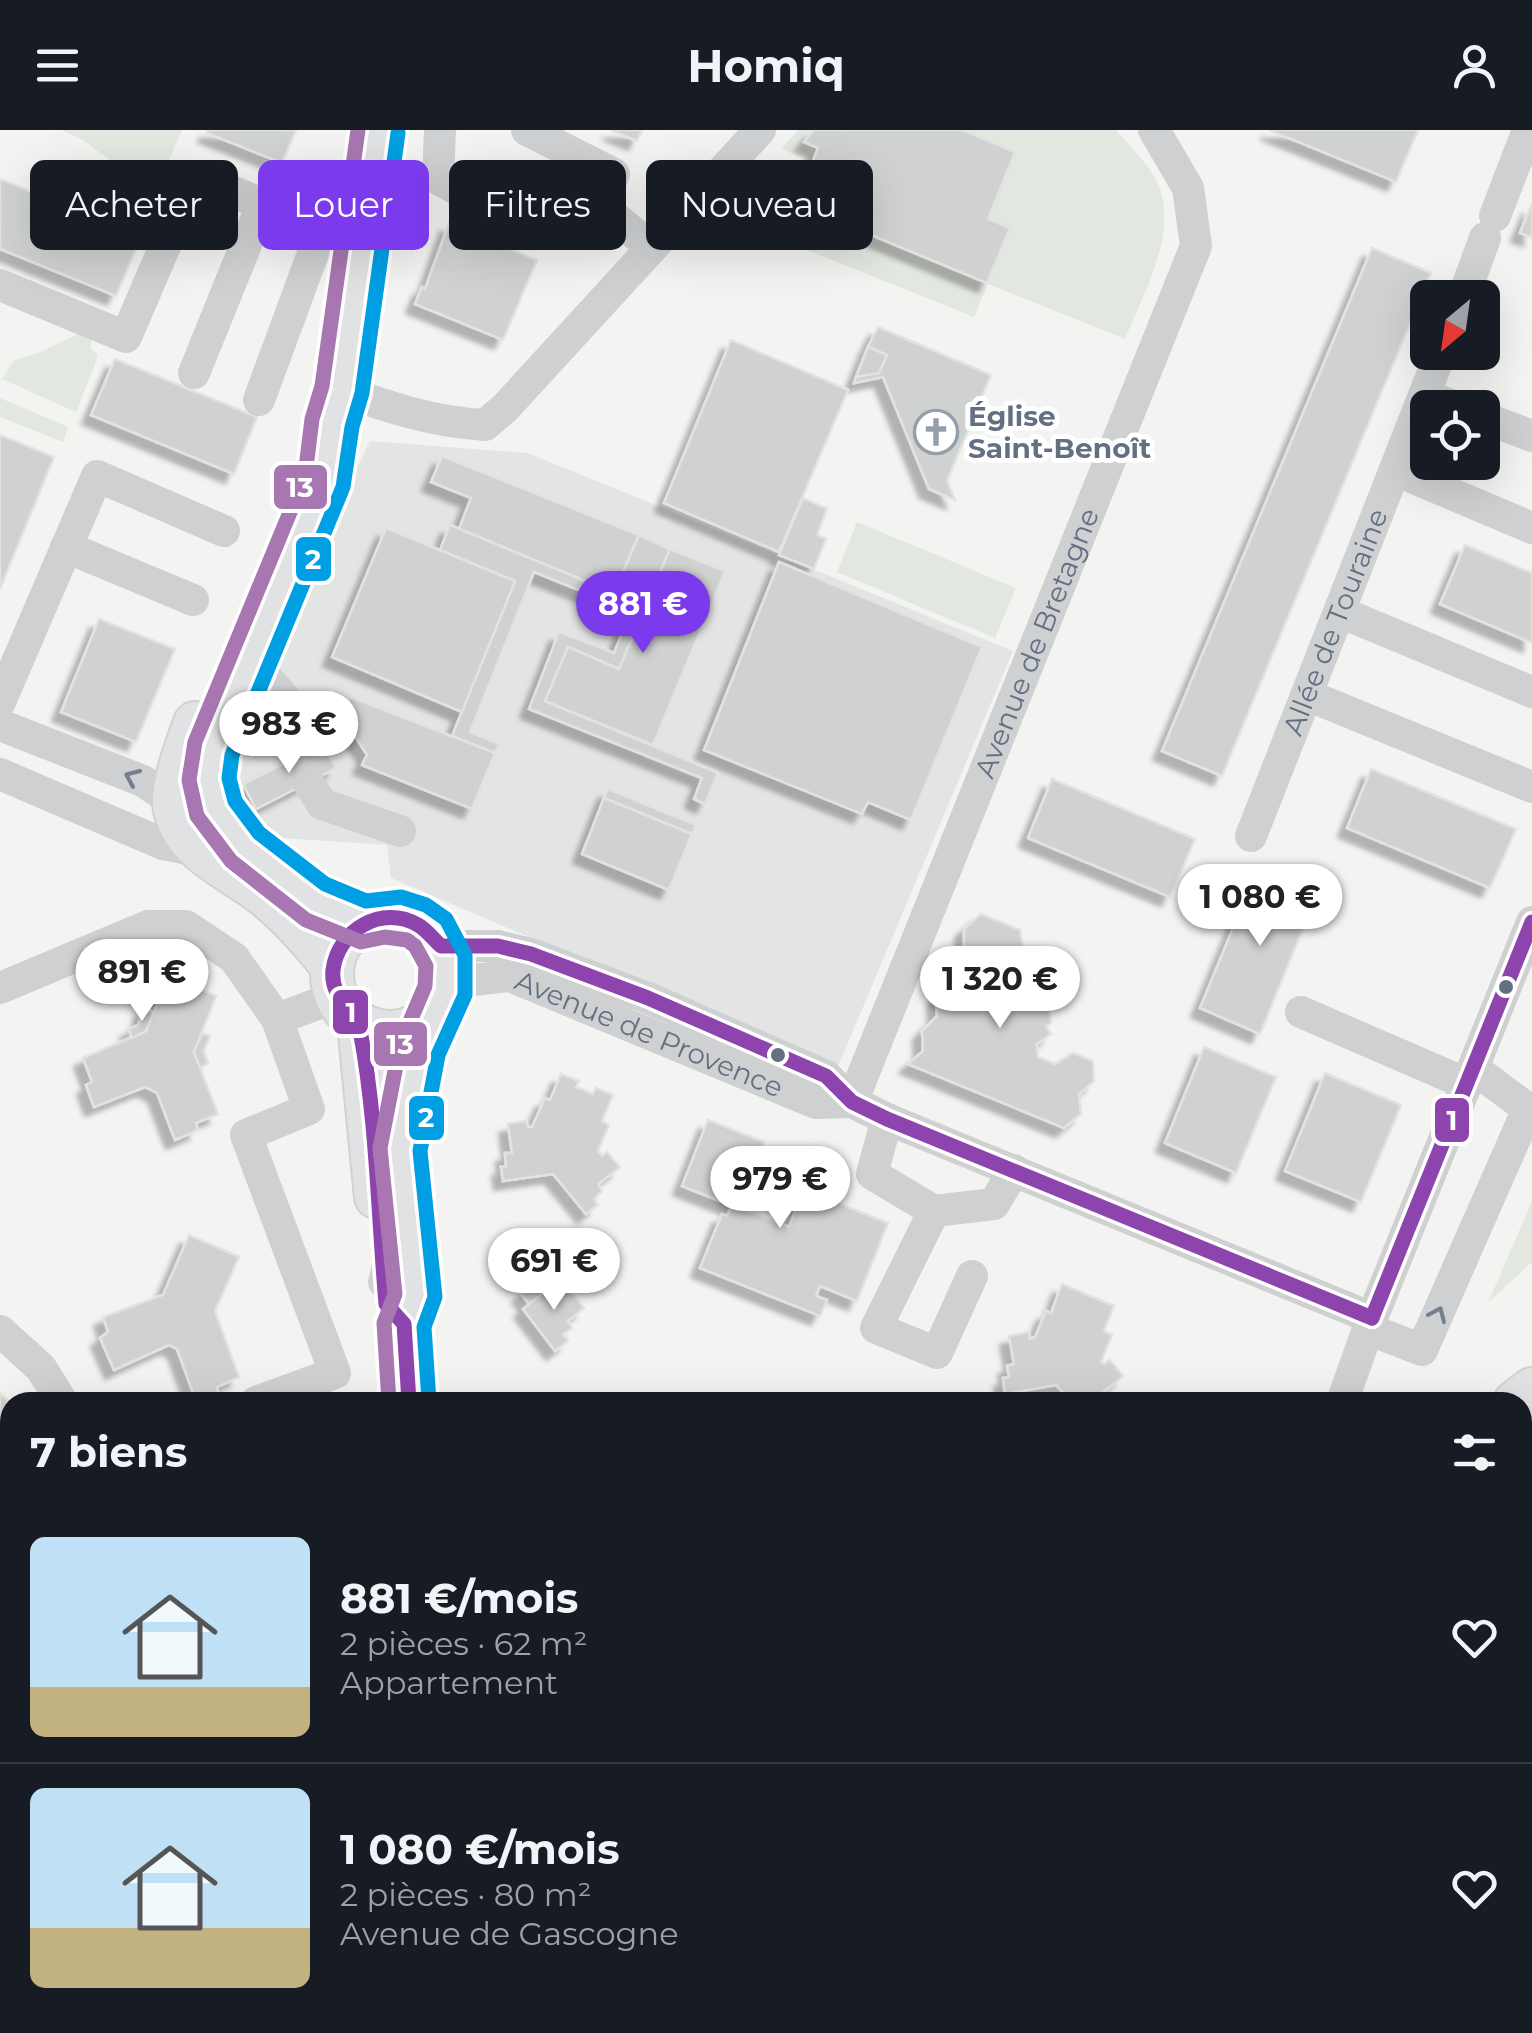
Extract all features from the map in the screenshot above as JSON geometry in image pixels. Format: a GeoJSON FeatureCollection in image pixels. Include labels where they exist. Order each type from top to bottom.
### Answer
{"type":"FeatureCollection","features":[{"type":"Feature","properties":{"kind":"main road"},"geometry":{"type":"LineString","coordinates":[[367,160],[378,130]]}},
{"type":"Feature","properties":{"kind":"main road"},"geometry":{"type":"LineString","coordinates":[[341,250],[337,406],[324,481],[214,750],[209,779],[216,810],[244,847],[315,902],[365,922]]}},
{"type":"Feature","properties":{"kind":"main road"},"geometry":{"type":"LineString","coordinates":[[337,406],[300,472],[234,627],[194,726],[174,802],[182,828],[198,850],[265,895],[306,933],[342,995],[377,1031],[397,1032],[416,1026],[438,1003]]}},
{"type":"Feature","properties":{"kind":"main road"},"geometry":{"type":"LineString","coordinates":[[404,1324],[386,1304],[390,1190],[415,1086],[419,1050],[438,1003],[446,961],[430,932],[399,917],[382,917],[349,932],[338,948],[342,995],[390,1190],[415,1297],[404,1324],[408,1392]]}},
{"type":"Feature","properties":{"kind":"street"},"geometry":{"type":"LineString","coordinates":[[440,130],[438,179],[449,185]]}},
{"type":"Feature","properties":{"kind":"street"},"geometry":{"type":"LineString","coordinates":[[527,130],[586,160]]}},
{"type":"Feature","properties":{"kind":"street"},"geometry":{"type":"LineString","coordinates":[[732,160],[760,130]]}},
{"type":"Feature","properties":{"kind":"street","name":"Avenue de Bretagne"},"geometry":{"type":"LineString","coordinates":[[852,1102],[1196,246],[1188,188],[1154,130]]}},
{"type":"Feature","properties":{"kind":"street"},"geometry":{"type":"LineString","coordinates":[[1469,280],[1528,130]]}},
{"type":"Feature","properties":{"kind":"street"},"geometry":{"type":"LineString","coordinates":[[0,285],[126,337],[195,176],[258,203]]}},
{"type":"Feature","properties":{"kind":"street"},"geometry":{"type":"LineString","coordinates":[[194,374],[258,215]]}},
{"type":"Feature","properties":{"kind":"street"},"geometry":{"type":"LineString","coordinates":[[626,226],[646,243]]}},
{"type":"Feature","properties":{"kind":"street"},"geometry":{"type":"LineString","coordinates":[[260,400],[334,250]]}},
{"type":"Feature","properties":{"kind":"street"},"geometry":{"type":"LineString","coordinates":[[337,406],[390,409],[450,423],[485,425],[505,408],[648,250]]}},
{"type":"Feature","properties":{"kind":"street"},"geometry":{"type":"LineString","coordinates":[[1500,424],[1532,436]]}},
{"type":"Feature","properties":{"kind":"street","name":"Allée de Touraine"},"geometry":{"type":"LineString","coordinates":[[1251,836],[1410,432]]}},
{"type":"Feature","properties":{"kind":"street"},"geometry":{"type":"LineString","coordinates":[[1395,470],[1532,528]]}},
{"type":"Feature","properties":{"kind":"street"},"geometry":{"type":"LineString","coordinates":[[0,702],[97,476],[224,531]]}},
{"type":"Feature","properties":{"kind":"street"},"geometry":{"type":"LineString","coordinates":[[66,547],[192,600]]}},
{"type":"Feature","properties":{"kind":"street"},"geometry":{"type":"LineString","coordinates":[[1340,612],[1532,692]]}},
{"type":"Feature","properties":{"kind":"street"},"geometry":{"type":"LineString","coordinates":[[250,660],[282,696],[282,732],[322,804],[400,830]]}},
{"type":"Feature","properties":{"kind":"street"},"geometry":{"type":"LineString","coordinates":[[1307,696],[1532,787]]}},
{"type":"Feature","properties":{"kind":"street"},"geometry":{"type":"LineString","coordinates":[[0,725],[143,781],[244,847]]}},
{"type":"Feature","properties":{"kind":"street"},"geometry":{"type":"LineString","coordinates":[[0,774],[163,844],[198,850]]}},
{"type":"Feature","properties":{"kind":"street"},"geometry":{"type":"LineString","coordinates":[[1346,1392],[1532,922]]}},
{"type":"Feature","properties":{"kind":"street"},"geometry":{"type":"LineString","coordinates":[[0,988],[148,926],[186,926],[234,958],[277,1018],[309,1109],[246,1135],[334,1373],[283,1392]]}},
{"type":"Feature","properties":{"kind":"street","name":"Avenue de Provence"},"geometry":{"type":"LineString","coordinates":[[440,946],[498,946],[581,973],[826,1076],[852,1102],[887,1119],[1370,1323],[1422,1350],[1528,1109],[1470,1076]]}},
{"type":"Feature","properties":{"kind":"street","name":"Avenue de Provence"},"geometry":{"type":"LineString","coordinates":[[438,1003],[473,980],[510,976],[816,1103],[852,1102]]}},
{"type":"Feature","properties":{"kind":"street"},"geometry":{"type":"LineString","coordinates":[[277,1018],[342,995]]}},
{"type":"Feature","properties":{"kind":"street"},"geometry":{"type":"LineString","coordinates":[[1301,1012],[1470,1076]]}},
{"type":"Feature","properties":{"kind":"street"},"geometry":{"type":"LineString","coordinates":[[887,1119],[872,1174],[934,1211],[994,1204],[1014,1170]]}},
{"type":"Feature","properties":{"kind":"street"},"geometry":{"type":"LineString","coordinates":[[934,1211],[876,1328],[937,1353],[972,1276]]}},
{"type":"Feature","properties":{"kind":"street"},"geometry":{"type":"LineString","coordinates":[[0,1330],[41,1368],[56,1392]]}},
{"type":"Feature","properties":{"kind":"shaded area"},"geometry":{"type":"Polygon","coordinates":[[[62,130],[182,130],[169,160],[110,160],[62,130]]]}},
{"type":"Feature","properties":{"kind":"shaded area"},"geometry":{"type":"Polygon","coordinates":[[[798,130],[1116,130],[1152,173],[1164,213],[1158,257],[1125,339],[988,284],[974,317],[807,250],[873,250],[873,160],[803,160],[782,148],[798,130]]]}},
{"type":"Feature","properties":{"kind":"shaded area"},"geometry":{"type":"Polygon","coordinates":[[[84,331],[94,334],[90,347],[98,356],[76,412],[2,379],[14,360],[84,331]]]}},
{"type":"Feature","properties":{"kind":"shaded area"},"geometry":{"type":"Polygon","coordinates":[[[0,398],[68,427],[63,442],[0,417],[0,398]]]}},
{"type":"Feature","properties":{"kind":"shaded area"},"geometry":{"type":"Polygon","coordinates":[[[370,441],[528,453],[1013,651],[837,1069],[391,878],[387,845],[267,837],[226,770],[250,690],[370,441]]]}},
{"type":"Feature","properties":{"kind":"shaded area"},"geometry":{"type":"Polygon","coordinates":[[[857,522],[1016,588],[995,638],[837,572],[857,522]]]}},
{"type":"Feature","properties":{"kind":"shaded area"},"geometry":{"type":"Polygon","coordinates":[[[1532,1201],[1532,1262],[1488,1303],[1532,1201]]]}},
{"type":"Feature","properties":{"kind":"building"},"geometry":{"type":"Polygon","coordinates":[[[208,130],[296,130],[283,160],[207,133],[208,130]]]}},
{"type":"Feature","properties":{"kind":"building"},"geometry":{"type":"Polygon","coordinates":[[[611,130],[642,130],[637,141],[611,130]]]}},
{"type":"Feature","properties":{"kind":"building"},"geometry":{"type":"Polygon","coordinates":[[[814,130],[963,130],[1015,152],[988,219],[1010,228],[987,283],[873,236],[873,160],[813,160],[818,148],[804,142],[814,130]]]}},
{"type":"Feature","properties":{"kind":"building"},"geometry":{"type":"Polygon","coordinates":[[[1269,130],[1418,130],[1396,182],[1269,130]]]}},
{"type":"Feature","properties":{"kind":"building"},"geometry":{"type":"Polygon","coordinates":[[[0,179],[30,191],[30,250],[135,250],[116,296],[0,249],[0,179]]]}},
{"type":"Feature","properties":{"kind":"building"},"geometry":{"type":"Polygon","coordinates":[[[1532,204],[1532,237],[1520,233],[1532,204]]]}},
{"type":"Feature","properties":{"kind":"building"},"geometry":{"type":"Polygon","coordinates":[[[449,223],[449,250],[513,250],[537,260],[503,340],[415,304],[422,287],[425,289],[449,223]]]}},
{"type":"Feature","properties":{"kind":"building"},"geometry":{"type":"Polygon","coordinates":[[[1372,248],[1431,273],[1428,280],[1410,280],[1410,324],[1222,776],[1162,751],[1372,248]]]}},
{"type":"Feature","properties":{"kind":"building","name":"Église Saint-Benoît"},"geometry":{"type":"Polygon","coordinates":[[[878,327],[991,375],[947,481],[955,500],[929,489],[883,377],[854,383],[856,377],[879,373],[887,355],[868,347],[878,327]]]}},
{"type":"Feature","properties":{"kind":"building"},"geometry":{"type":"Polygon","coordinates":[[[731,340],[848,390],[779,552],[664,503],[731,340]]]}},
{"type":"Feature","properties":{"kind":"building"},"geometry":{"type":"Polygon","coordinates":[[[868,347],[887,355],[879,373],[856,377],[868,347]]]}},
{"type":"Feature","properties":{"kind":"building"},"geometry":{"type":"Polygon","coordinates":[[[115,359],[257,417],[234,474],[91,415],[115,359]]]}},
{"type":"Feature","properties":{"kind":"building"},"geometry":{"type":"Polygon","coordinates":[[[0,435],[54,457],[0,589],[0,435]]]}},
{"type":"Feature","properties":{"kind":"building"},"geometry":{"type":"Polygon","coordinates":[[[442,456],[639,535],[614,593],[459,529],[471,498],[431,482],[442,456]]]}},
{"type":"Feature","properties":{"kind":"building"},"geometry":{"type":"Polygon","coordinates":[[[803,498],[827,509],[817,535],[826,539],[814,569],[779,555],[803,498]]]}},
{"type":"Feature","properties":{"kind":"building"},"geometry":{"type":"Polygon","coordinates":[[[450,525],[614,593],[639,535],[670,549],[619,669],[568,647],[545,701],[718,773],[705,804],[694,799],[702,778],[529,709],[559,632],[614,653],[631,611],[534,572],[470,732],[499,744],[495,753],[452,736],[515,581],[440,550],[450,525]]]}},
{"type":"Feature","properties":{"kind":"building"},"geometry":{"type":"Polygon","coordinates":[[[386,528],[515,581],[462,712],[332,657],[386,528]]]}},
{"type":"Feature","properties":{"kind":"building"},"geometry":{"type":"Polygon","coordinates":[[[1465,545],[1532,573],[1532,643],[1440,604],[1465,545]]]}},
{"type":"Feature","properties":{"kind":"building"},"geometry":{"type":"Polygon","coordinates":[[[670,549],[725,571],[653,745],[545,701],[568,647],[619,669],[670,549]]]}},
{"type":"Feature","properties":{"kind":"building"},"geometry":{"type":"Polygon","coordinates":[[[779,562],[982,647],[911,820],[868,802],[862,814],[704,750],[779,562]]]}},
{"type":"Feature","properties":{"kind":"building"},"geometry":{"type":"Polygon","coordinates":[[[99,619],[175,649],[136,742],[61,712],[99,619]]]}},
{"type":"Feature","properties":{"kind":"building"},"geometry":{"type":"Polygon","coordinates":[[[351,697],[495,753],[472,809],[362,765],[367,755],[353,733],[346,705],[351,697]]]}},
{"type":"Feature","properties":{"kind":"building"},"geometry":{"type":"Polygon","coordinates":[[[323,744],[336,768],[256,809],[243,784],[323,744]]]}},
{"type":"Feature","properties":{"kind":"building"},"geometry":{"type":"Polygon","coordinates":[[[1371,769],[1516,829],[1490,888],[1347,828],[1371,769]]]}},
{"type":"Feature","properties":{"kind":"building"},"geometry":{"type":"Polygon","coordinates":[[[1052,779],[1195,839],[1170,897],[1028,838],[1052,779]]]}},
{"type":"Feature","properties":{"kind":"building"},"geometry":{"type":"Polygon","coordinates":[[[608,789],[696,825],[692,834],[604,798],[608,789]]]}},
{"type":"Feature","properties":{"kind":"building"},"geometry":{"type":"Polygon","coordinates":[[[604,798],[692,834],[669,890],[582,854],[604,798]]]}},
{"type":"Feature","properties":{"kind":"building"},"geometry":{"type":"Polygon","coordinates":[[[1259,865],[1319,889],[1260,1034],[1200,1008],[1259,865]]]}},
{"type":"Feature","properties":{"kind":"building"},"geometry":{"type":"Polygon","coordinates":[[[981,914],[1020,930],[1030,994],[1049,1002],[1051,1023],[1046,1026],[1051,1034],[1037,1044],[1038,1057],[1055,1064],[1073,1053],[1093,1061],[1094,1081],[1079,1094],[1081,1114],[1064,1128],[908,1064],[923,1051],[922,1031],[937,1016],[936,997],[951,984],[950,963],[964,951],[964,929],[981,914]]]}},
{"type":"Feature","properties":{"kind":"building"},"geometry":{"type":"Polygon","coordinates":[[[169,976],[216,996],[194,1052],[218,1114],[196,1123],[198,1130],[175,1140],[157,1093],[145,1087],[94,1107],[86,1085],[92,1082],[83,1058],[146,1031],[169,976]]]}},
{"type":"Feature","properties":{"kind":"building"},"geometry":{"type":"Polygon","coordinates":[[[144,1009],[154,1012],[146,1031],[132,1038],[129,1029],[138,1025],[144,1009]]]}},
{"type":"Feature","properties":{"kind":"building"},"geometry":{"type":"Polygon","coordinates":[[[202,1033],[210,1036],[204,1051],[208,1063],[200,1068],[194,1052],[202,1033]]]}},
{"type":"Feature","properties":{"kind":"building"},"geometry":{"type":"Polygon","coordinates":[[[1204,1047],[1276,1077],[1236,1173],[1165,1143],[1204,1047]]]}},
{"type":"Feature","properties":{"kind":"building"},"geometry":{"type":"Polygon","coordinates":[[[1325,1073],[1401,1105],[1361,1202],[1285,1171],[1325,1073]]]}},
{"type":"Feature","properties":{"kind":"building"},"geometry":{"type":"Polygon","coordinates":[[[561,1074],[579,1081],[576,1087],[593,1094],[596,1088],[613,1095],[602,1121],[609,1125],[598,1151],[602,1156],[607,1152],[620,1167],[598,1184],[602,1191],[594,1199],[598,1205],[586,1214],[553,1174],[503,1181],[505,1153],[512,1153],[508,1124],[526,1121],[532,1127],[561,1074]]]}},
{"type":"Feature","properties":{"kind":"building"},"geometry":{"type":"Polygon","coordinates":[[[708,1120],[764,1142],[738,1207],[789,1227],[804,1189],[888,1223],[857,1301],[820,1286],[816,1296],[827,1300],[820,1316],[700,1268],[722,1214],[727,1216],[732,1206],[682,1186],[708,1120]]]}},
{"type":"Feature","properties":{"kind":"building"},"geometry":{"type":"Polygon","coordinates":[[[189,1235],[239,1257],[215,1311],[239,1377],[217,1387],[218,1392],[193,1392],[177,1349],[169,1345],[114,1370],[100,1338],[108,1332],[103,1317],[163,1295],[189,1235]]]}},
{"type":"Feature","properties":{"kind":"building"},"geometry":{"type":"Polygon","coordinates":[[[561,1279],[584,1308],[568,1321],[572,1328],[563,1334],[568,1341],[555,1351],[523,1309],[561,1279]]]}},
{"type":"Feature","properties":{"kind":"building"},"geometry":{"type":"Polygon","coordinates":[[[534,1283],[543,1293],[529,1304],[521,1294],[534,1283]]]}},
{"type":"Feature","properties":{"kind":"building"},"geometry":{"type":"Polygon","coordinates":[[[1062,1284],[1114,1306],[1104,1331],[1112,1335],[1101,1362],[1110,1360],[1123,1376],[1103,1392],[1063,1392],[1056,1385],[1005,1392],[1003,1378],[1009,1377],[1007,1366],[1014,1364],[1009,1336],[1029,1332],[1030,1339],[1035,1337],[1046,1311],[1051,1313],[1062,1284]]]}},
{"type":"Feature","properties":{"kind":"transit line","name":"13"},"geometry":{"type":"LineString","coordinates":[[358,130],[322,386],[312,419],[305,476],[195,742],[189,780],[197,816],[231,861],[306,920],[361,942],[385,937],[407,940],[426,966],[425,986],[400,1045],[380,1148],[395,1294],[384,1323],[388,1392]]}},
{"type":"Feature","properties":{"kind":"transit line","name":"2"},"geometry":{"type":"LineString","coordinates":[[398,133],[362,393],[352,427],[343,487],[232,755],[229,778],[235,801],[259,833],[325,884],[366,901],[401,897],[426,905],[446,919],[465,955],[465,995],[438,1055],[420,1151],[435,1297],[424,1327],[428,1392]]}},
{"type":"Feature","properties":{"kind":"transit line","name":"1"},"geometry":{"type":"LineString","coordinates":[[408,1392],[404,1324],[386,1304],[374,1132],[360,1030],[333,980],[343,943],[364,925],[390,918],[418,925],[441,946],[498,946],[531,954],[648,998],[826,1076],[852,1102],[887,1119],[1372,1318]]}},
{"type":"Feature","properties":{"kind":"transit line","name":"1"},"geometry":{"type":"LineString","coordinates":[[1372,1318],[1532,922]]}},
{"type":"Feature","properties":{"kind":"place","name":"Église Saint-Benoît"},"geometry":{"type":"Point","coordinates":[936,432]}}]}
